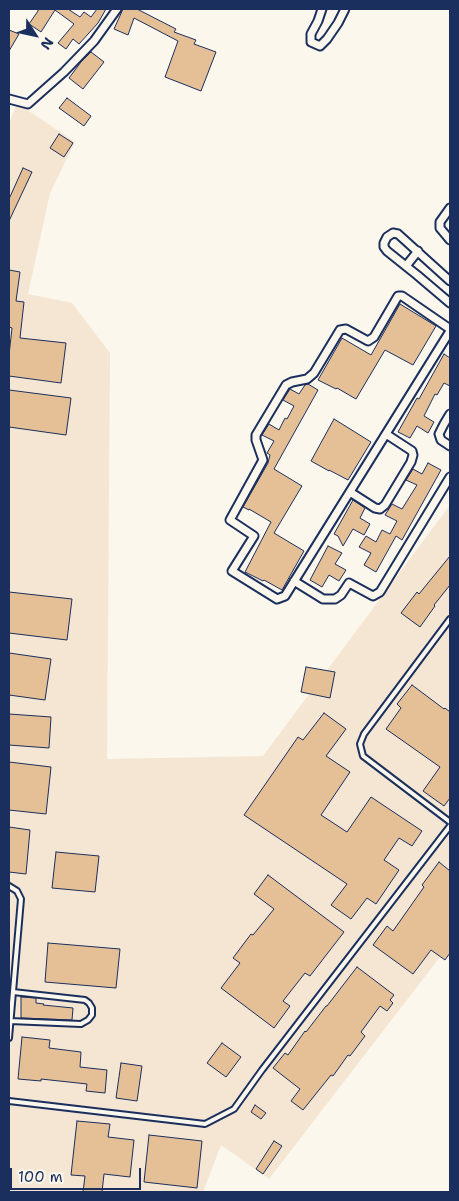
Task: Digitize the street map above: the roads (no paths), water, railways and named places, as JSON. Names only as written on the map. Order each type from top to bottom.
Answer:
[{"type":"street","points":[[9,99],[28,104],[64,72],[94,41],[117,9]]},
{"type":"street","points":[[322,9],[311,34],[311,42],[320,46],[338,23],[345,9]]},
{"type":"street","points":[[450,208],[440,222],[440,228],[450,240]]},
{"type":"street","points":[[450,281],[398,234],[393,233],[387,237],[384,248],[450,303]]},
{"type":"street","points":[[406,266],[418,251]]},
{"type":"street","points":[[398,296],[402,296],[450,330],[285,596],[277,599],[232,571],[254,536],[230,520],[263,460],[256,440],[256,434],[286,385],[307,379],[314,373],[340,330],[346,329],[368,341],[374,337],[398,296]]},
{"type":"street","points":[[450,414],[440,434],[442,440],[450,446]]},
{"type":"street","points":[[350,492],[375,508],[380,509],[385,505],[413,456],[412,451],[386,434]]},
{"type":"street","points":[[294,581],[323,599],[335,599],[341,595],[350,583],[373,596],[380,592],[450,477]]},
{"type":"lane","points":[[450,619],[364,734],[360,744],[363,756],[450,822]]},
{"type":"lane","points":[[9,1101],[205,1124],[234,1109],[450,826]]},
{"type":"lane","points":[[9,886],[17,891],[21,899],[9,1038]]},
{"type":"lane","points":[[10,1021],[81,1024],[92,1015],[92,1008],[85,1000],[13,992]]}]
